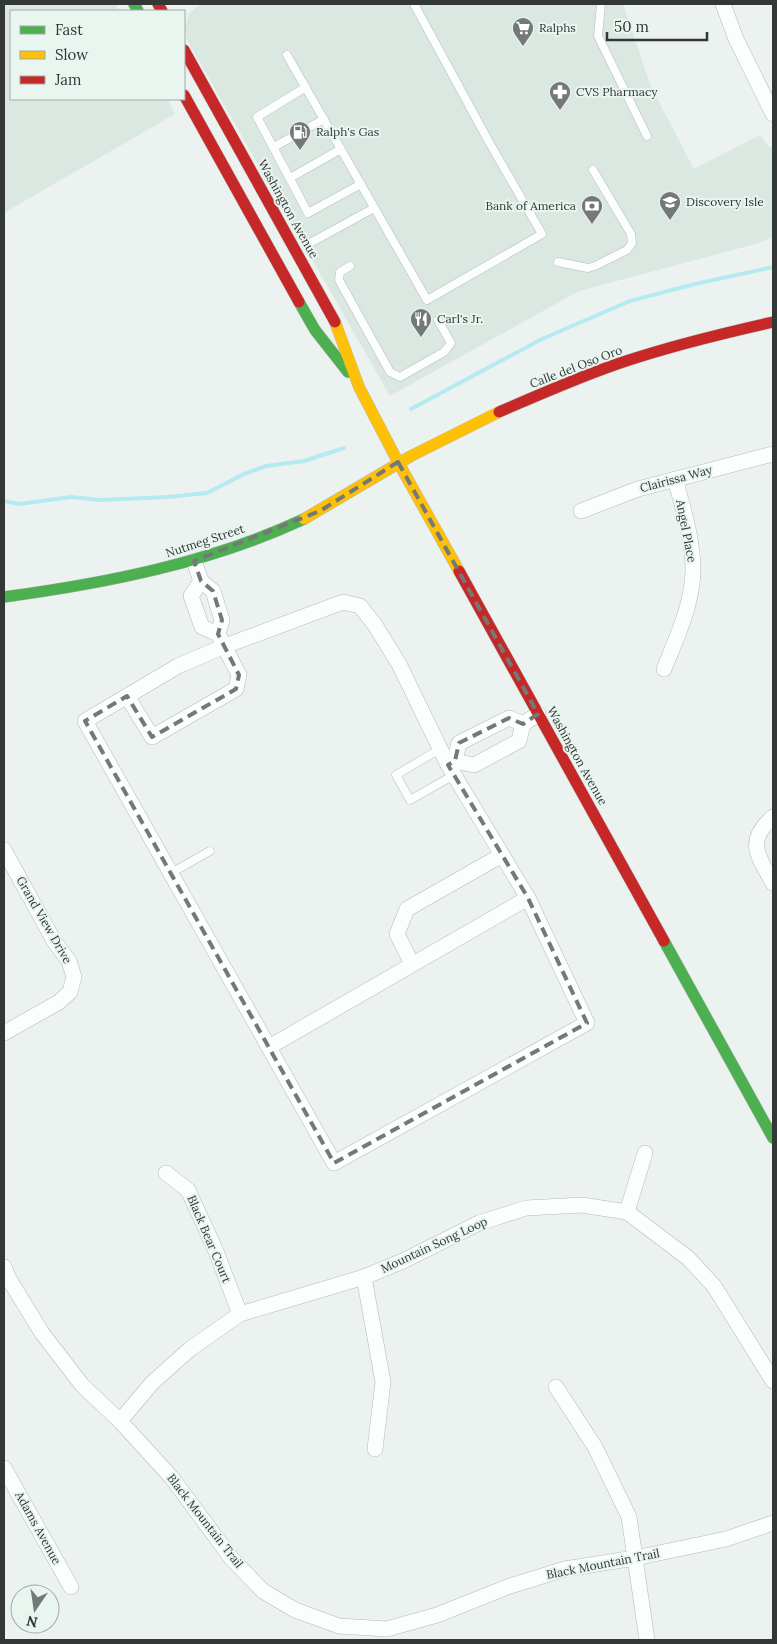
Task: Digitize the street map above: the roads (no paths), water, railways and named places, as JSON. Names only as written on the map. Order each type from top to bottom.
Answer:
[{"type":"main road","name":"Washington Avenue","points":[[185,52],[335,321],[359,387],[398,462],[773,1138]]},
{"type":"main road","points":[[185,92],[194,98],[223,145],[243,156]]},
{"type":"main road","name":"Washington Avenue","points":[[185,97],[315,330],[359,387]]},
{"type":"main road","points":[[231,178],[248,191],[272,233],[286,251],[296,251]]},
{"type":"main road","name":"Calle del Oso Oro","points":[[398,462],[533,398],[607,368],[668,348],[773,322]]},
{"type":"main road","name":"Nutmeg Street","points":[[4,597],[81,587],[165,569],[194,560],[269,534],[320,510],[398,462]]},
{"type":"street","points":[[723,4],[736,39],[773,114]]},
{"type":"street","name":"Clairissa Way","points":[[581,511],[638,489],[773,454]]},
{"type":"street","name":"Angel Place","points":[[664,669],[690,598],[693,567],[688,525],[675,479]]},
{"type":"street","points":[[127,696],[152,737],[236,689],[239,675],[222,640],[222,620],[218,606],[213,591],[200,582],[194,560]]},
{"type":"street","points":[[200,582],[191,596],[202,627],[222,640]]},
{"type":"street","points":[[343,602],[360,606],[375,625],[399,664],[440,749],[528,898],[587,1023],[334,1162],[85,721],[127,696],[222,640],[343,602]]},
{"type":"street","points":[[197,612],[218,606]]},
{"type":"street","points":[[452,767],[474,765],[519,741],[522,724],[538,714]]},
{"type":"street","points":[[452,767],[459,743],[508,718],[522,724]]},
{"type":"street","points":[[473,737],[485,759]]},
{"type":"street","points":[[773,817],[764,824],[755,842],[758,855],[773,883]]},
{"type":"street","name":"Grand View Drive","points":[[4,850],[54,941],[69,961],[74,977],[70,992],[59,1002],[4,1033]]},
{"type":"street","points":[[412,964],[397,934],[407,909],[502,855]]},
{"type":"street","points":[[269,1047],[528,898]]},
{"type":"street","points":[[627,1212],[645,1152]]},
{"type":"street","name":"Black Bear Court","points":[[166,1173],[188,1190],[215,1249],[240,1314]]},
{"type":"street","name":"Mountain Song Loop","points":[[120,1421],[152,1383],[190,1349],[240,1314],[364,1277],[403,1261],[479,1223],[526,1208],[582,1205],[627,1212],[688,1258],[714,1286],[773,1381]]},
{"type":"street","name":"Black Mountain Trail","points":[[4,1267],[9,1279],[42,1334],[82,1385],[120,1421],[172,1478],[232,1559],[263,1591],[338,1633],[387,1629],[437,1615],[510,1586],[565,1569],[635,1558],[726,1539],[773,1523]]},
{"type":"street","points":[[364,1277],[383,1382],[375,1449]]},
{"type":"street","points":[[556,1387],[595,1448],[628,1517],[647,1640]]},
{"type":"street","name":"Adams Avenue","points":[[4,1468],[72,1588]]},
{"type":"lane","points":[[287,54],[427,300],[542,234],[489,142],[414,4]]},
{"type":"lane","points":[[601,4],[598,36],[647,136]]},
{"type":"lane","points":[[306,87],[258,117],[308,213],[360,184]]},
{"type":"lane","points":[[274,148],[324,119]]},
{"type":"lane","points":[[290,178],[341,149]]},
{"type":"lane","points":[[558,262],[588,268],[628,250],[632,243],[631,234],[592,170]]},
{"type":"lane","points":[[312,242],[374,208]]},
{"type":"lane","points":[[350,266],[340,272],[339,280],[390,372],[400,377],[444,352],[451,343],[438,320]]},
{"type":"lane","points":[[440,749],[396,775],[410,800],[452,767]]},
{"type":"lane","points":[[171,873],[210,850]]},
{"type":"waterway","points":[[411,409],[542,339],[630,301],[695,284],[773,267]]},
{"type":"waterway","points":[[4,501],[19,504],[71,497],[101,500],[207,493],[244,474],[266,466],[304,461],[344,448]]},
{"type":"place","name":"Ralphs","points":[[523,47]]},
{"type":"place","name":"CVS Pharmacy","points":[[560,111]]},
{"type":"place","name":"Ralph's Gas","points":[[300,151]]},
{"type":"place","name":"Discovery Isle","points":[[670,221]]},
{"type":"place","name":"Bank of America","points":[[592,225]]},
{"type":"place","name":"Carl's Jr.","points":[[421,338]]}]
